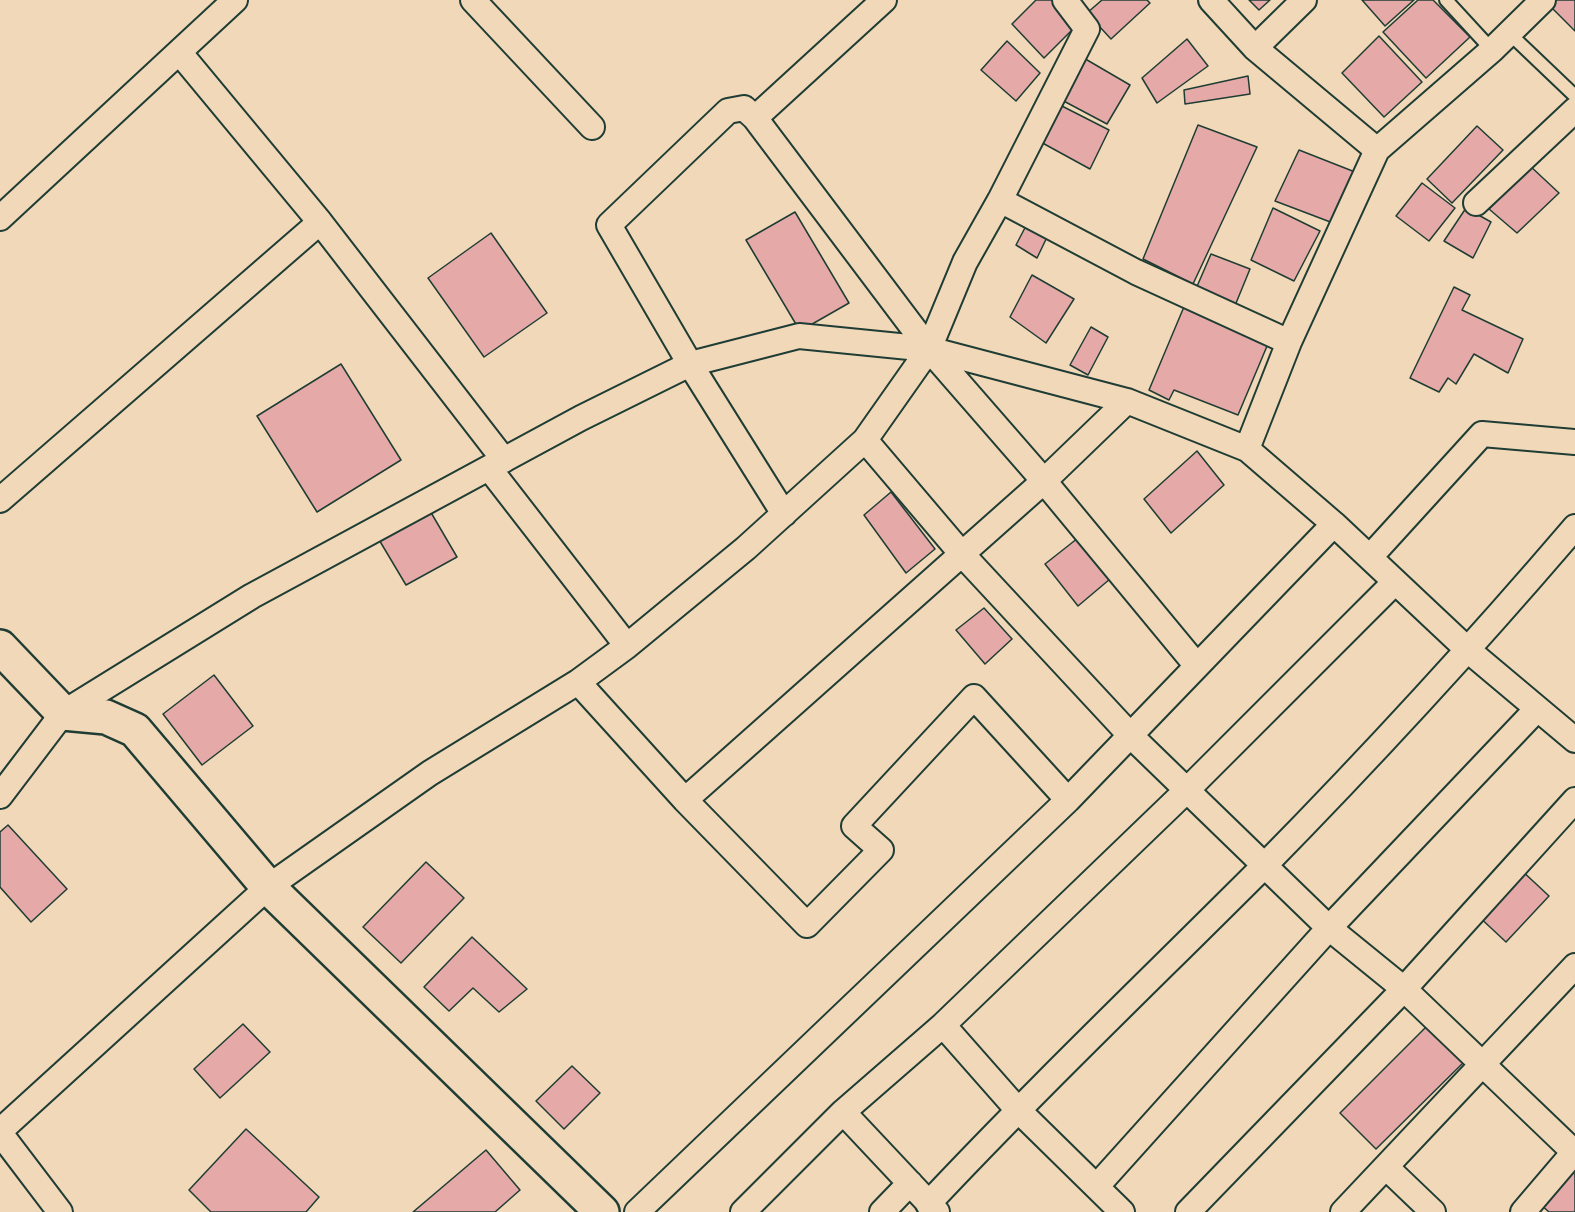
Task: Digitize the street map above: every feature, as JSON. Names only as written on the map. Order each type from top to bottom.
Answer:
[{"type":"main road","points":[[0,647],[63,713],[106,717],[135,730],[268,887],[602,1212]]},
{"type":"street","points":[[0,218],[235,0]]},
{"type":"street","points":[[473,0],[592,127]]},
{"type":"street","points":[[755,118],[884,0]]},
{"type":"street","points":[[60,1212],[0,1132],[268,887],[430,773],[578,682],[627,646],[784,514],[865,440],[929,349],[965,261],[1000,200],[1087,29],[1065,0]]},
{"type":"street","points":[[1211,0],[1256,48],[1377,150]]},
{"type":"street","points":[[1256,48],[1304,0]]},
{"type":"street","points":[[1247,449],[1289,342],[1377,150],[1501,42],[1543,0]]},
{"type":"street","points":[[179,52],[320,222],[627,646]]},
{"type":"street","points":[[784,514],[690,364],[609,225],[728,111],[744,108],[755,118],[929,349],[1044,481],[1197,666]]},
{"type":"street","points":[[1476,203],[1575,110]]},
{"type":"street","points":[[1000,200],[1136,272],[1289,342]]},
{"type":"street","points":[[0,500],[320,222]]},
{"type":"street","points":[[0,796],[63,713],[252,596],[496,464],[690,364],[799,336],[929,349],[1127,401],[1247,449],[1334,524],[1394,583],[1469,651],[1575,740]]},
{"type":"street","points":[[685,800],[1044,481],[1127,401]]},
{"type":"street","points":[[1370,557],[1482,434],[1575,442]]},
{"type":"street","points":[[865,440],[961,553],[1131,736],[1329,928],[1404,989],[1575,1152],[1523,1212]]},
{"type":"street","points":[[637,1212],[1068,800],[1334,524]]},
{"type":"street","points":[[843,1112],[932,1208],[1017,1109],[1264,866],[1469,651],[1575,527]]},
{"type":"street","points":[[743,1212],[843,1112],[943,1025],[1187,790],[1394,583]]},
{"type":"street","points":[[578,682],[685,800],[807,925],[881,850],[854,826],[974,697],[1068,800]]},
{"type":"street","points":[[1097,1186],[1329,928],[1537,709]]},
{"type":"street","points":[[1188,1212],[1404,989],[1575,800]]},
{"type":"street","points":[[1343,1212],[1574,971]]},
{"type":"street","points":[[943,1025],[1017,1109],[1122,1212]]},
{"type":"street","points":[[1386,1167],[1432,1212]]},
{"type":"street","points":[[882,1212],[910,1183]]},
{"type":"lane","points":[[1446,0],[1575,96]]},
{"type":"building","points":[[1036,0],[1054,0],[1076,26],[1044,58],[1012,24]]},
{"type":"building","points":[[1102,0],[1147,0],[1150,3],[1111,39],[1087,13]]},
{"type":"building","points":[[1249,0],[1270,0],[1259,10]]},
{"type":"building","points":[[1362,0],[1414,0],[1385,26]]},
{"type":"building","points":[[1418,0],[1433,0],[1470,37],[1426,78],[1383,32]]},
{"type":"building","points":[[1552,0],[1575,0],[1575,31],[1548,4]]},
{"type":"building","points":[[1379,36],[1422,82],[1384,117],[1342,73]]},
{"type":"building","points":[[1187,39],[1208,66],[1157,103],[1142,78]]},
{"type":"building","points":[[1007,41],[1040,73],[1016,101],[981,70]]},
{"type":"building","points":[[1082,57],[1130,85],[1107,124],[1058,98]]},
{"type":"building","points":[[1248,76],[1250,94],[1185,104],[1184,90]]},
{"type":"building","points":[[1056,103],[1109,130],[1090,169],[1037,140]]},
{"type":"building","points":[[1198,125],[1257,147],[1193,284],[1143,259]]},
{"type":"building","points":[[1477,126],[1503,150],[1452,203],[1427,179]]},
{"type":"building","points":[[1299,150],[1355,172],[1333,223],[1275,201]]},
{"type":"building","points":[[1529,165],[1559,193],[1517,233],[1489,209]]},
{"type":"building","points":[[1422,183],[1455,208],[1429,241],[1396,216]]},
{"type":"building","points":[[1273,208],[1320,231],[1294,281],[1251,260]]},
{"type":"building","points":[[1466,208],[1491,222],[1473,258],[1444,241]]},
{"type":"building","points":[[795,212],[849,303],[800,331],[746,240]]},
{"type":"building","points":[[1028,222],[1049,233],[1037,258],[1016,245]]},
{"type":"building","points":[[491,233],[547,313],[484,357],[428,278]]},
{"type":"building","points":[[1211,254],[1250,269],[1234,308],[1195,291]]},
{"type":"building","points":[[1032,275],[1074,299],[1046,343],[1010,317]]},
{"type":"building","points":[[1454,287],[1470,295],[1462,310],[1523,339],[1508,373],[1474,354],[1456,384],[1448,378],[1439,392],[1410,378]]},
{"type":"building","points":[[1186,302],[1270,339],[1238,415],[1174,390],[1169,400],[1149,390]]},
{"type":"building","points":[[1091,327],[1108,337],[1088,375],[1070,365]]},
{"type":"building","points":[[341,364],[401,460],[317,512],[257,416]]},
{"type":"building","points":[[1197,451],[1224,485],[1171,533],[1144,499]]},
{"type":"building","points":[[891,492],[935,549],[906,573],[864,515]]},
{"type":"building","points":[[426,504],[457,557],[406,585],[375,533]]},
{"type":"building","points":[[1078,538],[1110,579],[1078,606],[1045,564]]},
{"type":"building","points":[[984,608],[1012,639],[985,664],[956,630]]},
{"type":"building","points":[[214,675],[253,726],[202,765],[163,714]]},
{"type":"building","points":[[8,825],[67,889],[31,922],[0,887],[0,832]]},
{"type":"building","points":[[426,862],[464,898],[401,963],[363,927]]},
{"type":"building","points":[[1519,868],[1549,896],[1506,942],[1476,914]]},
{"type":"building","points":[[472,937],[527,989],[499,1012],[473,988],[449,1011],[424,987]]},
{"type":"building","points":[[243,1024],[270,1052],[220,1098],[194,1069]]},
{"type":"building","points":[[1429,1024],[1465,1061],[1376,1149],[1340,1113]]},
{"type":"building","points":[[572,1066],[600,1093],[564,1129],[536,1101]]},
{"type":"building","points":[[246,1129],[319,1197],[306,1212],[211,1212],[189,1190]]},
{"type":"building","points":[[486,1150],[520,1190],[495,1212],[413,1212]]},
{"type":"building","points":[[1572,1167],[1575,1170],[1575,1212],[1549,1212],[1539,1203]]}]
